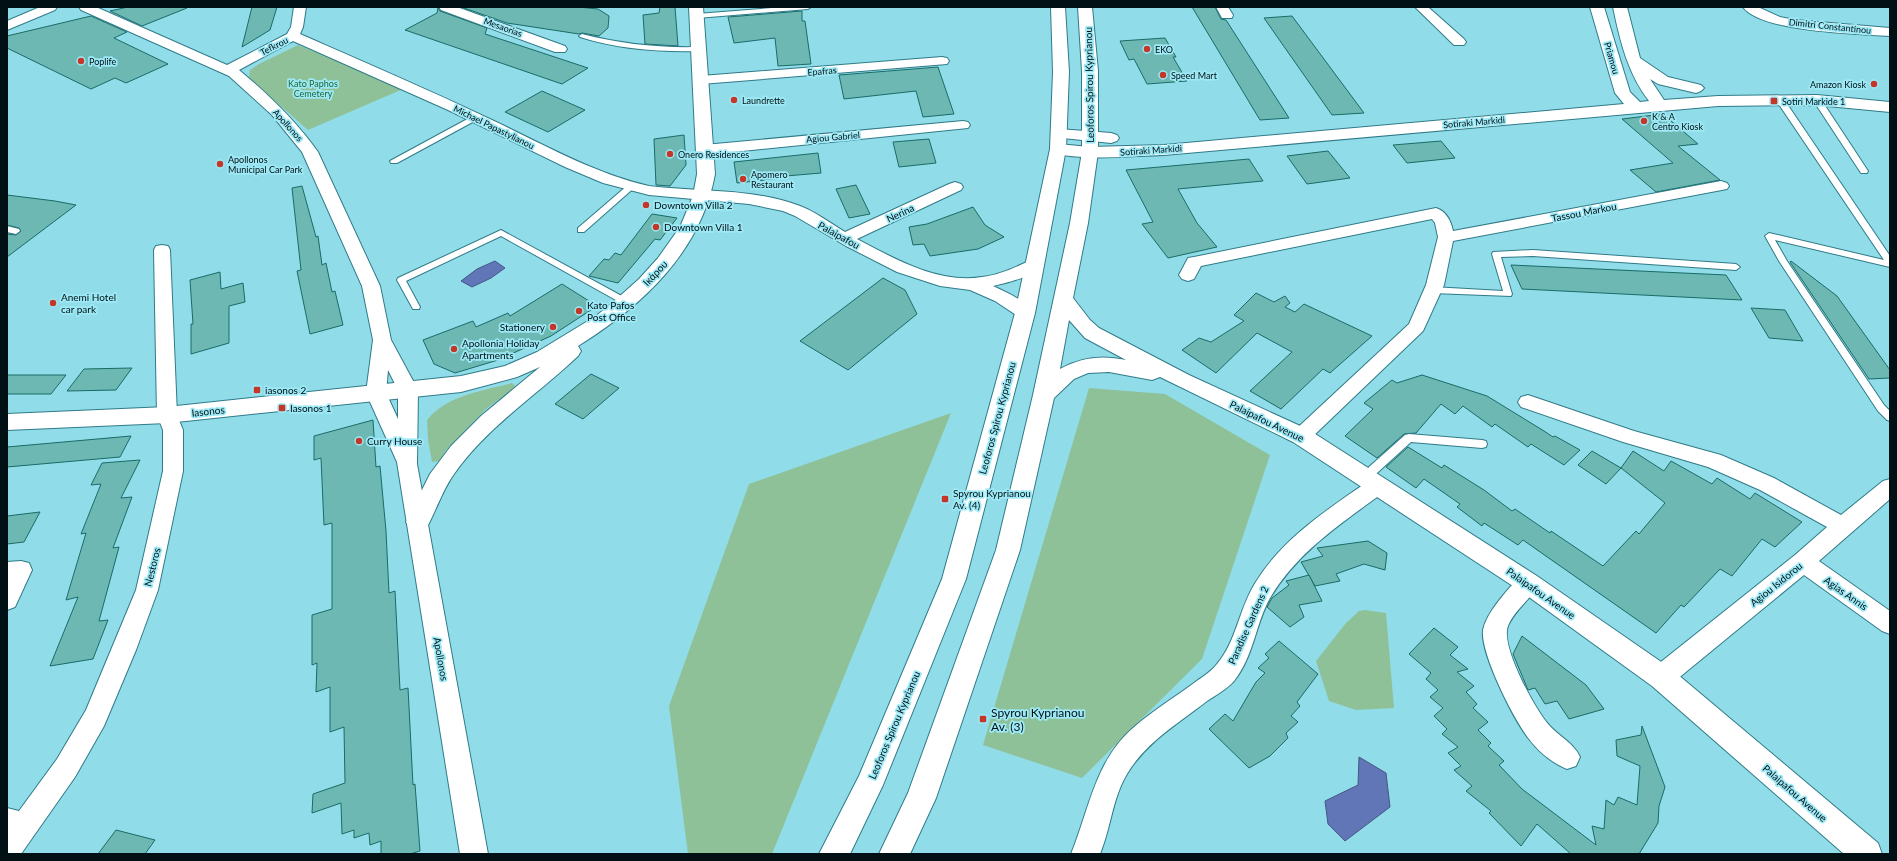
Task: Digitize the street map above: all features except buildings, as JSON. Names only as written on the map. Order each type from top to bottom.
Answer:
[{"type":"street","points":[[7,26],[51,7]]},
{"type":"street","name":"Apollonos","points":[[85,7],[228,70],[243,80],[277,112],[291,126],[308,149],[371,286],[382,340],[408,390],[407,464],[474,854]]},
{"type":"street","name":"Tefkrou","points":[[228,70],[292,36],[297,27],[300,7]]},
{"type":"street","name":"Mesaorias","points":[[445,7],[560,49]]},
{"type":"street","name":"Leoforos Spirou Kyprianou","points":[[834,854],[868,785],[954,579],[1025,313],[1058,141],[1061,72],[1058,7]]},
{"type":"street","name":"Leoforos Spirou Kyprianou","points":[[894,854],[921,798],[1008,550],[1044,395],[1079,223],[1090,144],[1090,71],[1085,7]]},
{"type":"street","points":[[1421,7],[1459,42]]},
{"type":"street","name":"Priamou","points":[[1597,7],[1610,94],[1634,106]]},
{"type":"street","name":"Priamou","points":[[1620,7],[1632,59],[1648,91],[1660,104]]},
{"type":"street","name":"Dimitri Constantinou","points":[[1749,7],[1764,16],[1794,23],[1890,32]]},
{"type":"street","name":"Ικάρου","points":[[408,390],[461,384],[510,372],[544,357],[602,321],[626,302],[665,262],[689,228],[702,196],[706,174],[697,12]]},
{"type":"street","name":"Michael Papastylianou","points":[[292,36],[476,118],[576,167],[631,186],[702,196]]},
{"type":"street","points":[[1632,59],[1663,81],[1696,88]]},
{"type":"street","name":"Epafras","points":[[701,80],[942,61]]},
{"type":"street","name":"Sotiraki Markidi","points":[[1090,144],[1648,91],[1696,88],[1818,87],[1890,94]]},
{"type":"street","name":"Sotiraki Markidi","points":[[1058,141],[1164,150],[1660,104],[1817,100],[1890,107]]},
{"type":"street","name":"Agiou Gabriel","points":[[704,150],[963,126]]},
{"type":"street","name":"Tassou Markou","points":[[1446,237],[1721,186]]},
{"type":"street","name":"Nerina","points":[[845,238],[954,187]]},
{"type":"street","name":"Palaipafou","points":[[702,196],[789,207],[801,212],[845,238],[910,271],[948,282],[974,284]]},
{"type":"street","points":[[1188,275],[1194,262],[1436,213],[1443,222],[1446,237],[1432,290],[1417,327],[1301,436]]},
{"type":"street","name":"Nestoros","points":[[7,851],[16,824],[66,768],[95,718],[124,650],[146,590],[173,471],[173,430],[167,415],[162,250]]},
{"type":"street","points":[[974,284],[1002,279],[1035,265]]},
{"type":"street","points":[[974,284],[1000,297],[1025,313]]},
{"type":"street","name":"Palaipafou Avenue","points":[[1063,298],[1083,325],[1092,333],[1182,380],[1301,436],[1528,582],[1661,677],[1867,854]]},
{"type":"street","points":[[418,522],[446,468],[464,446],[490,421],[547,374],[602,321]]},
{"type":"street","name":"Apollonos","points":[[382,340],[376,393],[407,464]]},
{"type":"street","name":"Palaipafou Avenue","points":[[1044,395],[1068,373],[1083,367],[1104,364],[1182,380]]},
{"type":"street","name":"Iasonos","points":[[7,422],[167,415],[408,390]]},
{"type":"street","points":[[1528,402],[1630,437],[1714,461],[1767,484],[1843,526]]},
{"type":"street","name":"Paradise Gardens 2","points":[[1088,853],[1102,798],[1113,771],[1132,747],[1155,725],[1225,673],[1234,660],[1261,591],[1283,561],[1305,538],[1372,483]]},
{"type":"street","name":"Agiou Isidorou","points":[[1661,677],[1803,562],[1890,487]]},
{"type":"street","name":"Agias Annis","points":[[1803,562],[1890,624]]},
{"type":"street","points":[[7,571],[21,570],[7,600]]},
{"type":"street","points":[[1528,582],[1502,615],[1495,630],[1496,649],[1528,718],[1549,743],[1567,757]]},
{"type":"lane","points":[[697,12],[808,7]]},
{"type":"lane","points":[[582,36],[596,41],[665,50],[698,49]]},
{"type":"lane","points":[[1780,100],[1890,263]]},
{"type":"lane","points":[[1817,100],[1864,171]]},
{"type":"lane","points":[[394,161],[476,118]]},
{"type":"lane","points":[[581,230],[631,186]]},
{"type":"lane","points":[[7,229],[16,231]]},
{"type":"lane","points":[[416,307],[401,280],[501,233],[626,302]]},
{"type":"lane","points":[[1890,263],[1769,236],[1783,261],[1881,408],[1890,417]]},
{"type":"lane","points":[[1432,290],[1508,294],[1496,254],[1533,253],[1736,267]]},
{"type":"lane","points":[[1881,408],[1890,414]]},
{"type":"lane","points":[[1372,483],[1373,470],[1409,438],[1482,444]]},
{"type":"green space","name":"Kato Paphos Cemetery","points":[[298,45],[403,89],[308,130],[249,78],[250,70]]},
{"type":"green space","points":[[512,383],[516,387],[486,409],[446,450],[439,461],[432,462],[428,439],[427,420],[435,412],[455,399]]},
{"type":"green space","points":[[1089,388],[1165,394],[1270,455],[1202,659],[1082,778],[983,745]]},
{"type":"green space","points":[[951,413],[772,854],[688,854],[669,706],[749,484]]},
{"type":"green space","points":[[1365,610],[1386,613],[1394,708],[1356,710],[1329,701],[1316,661],[1346,623],[1359,611]]},
{"type":"water","points":[[495,261],[505,268],[491,278],[472,287],[461,281],[477,269]]},
{"type":"water","points":[[1359,757],[1386,773],[1390,807],[1345,841],[1328,824],[1325,801],[1358,785]]},
{"type":"place","name":"EKO","points":[[1147,49]]},
{"type":"place","name":"Poplife","points":[[81,61]]},
{"type":"place","name":"Speed Mart","points":[[1163,75]]},
{"type":"place","name":"Amazon Kiosk","points":[[1874,84]]},
{"type":"place","name":"Laundrette","points":[[734,100]]},
{"type":"place","name":"Sotiri Markide 1","points":[[1774,101]]},
{"type":"place","name":"K & A Centro Kiosk","points":[[1644,121]]},
{"type":"place","name":"Onero Residences","points":[[670,154]]},
{"type":"place","name":"Apollonos Municipal Car Park","points":[[220,164]]},
{"type":"place","name":"Apomero Restaurant","points":[[743,179]]},
{"type":"place","name":"Downtown Villa 2","points":[[646,205]]},
{"type":"place","name":"Downtown Villa 1","points":[[656,227]]},
{"type":"place","name":"Anemi Hotel car park","points":[[53,303]]},
{"type":"place","name":"Kato Pafos Post Office","points":[[579,311]]},
{"type":"place","name":"Stationery","points":[[553,327]]},
{"type":"place","name":"Apollonia Holiday Apartments","points":[[454,349]]},
{"type":"place","name":"iasonos 2","points":[[257,390]]},
{"type":"place","name":"Iasonos 1","points":[[282,408]]},
{"type":"place","name":"Curry House","points":[[359,441]]},
{"type":"place","name":"Spyrou Kyprianou Av. (4)","points":[[945,499]]},
{"type":"place","name":"Spyrou Kyprianou Av. (3)","points":[[983,719]]}]
